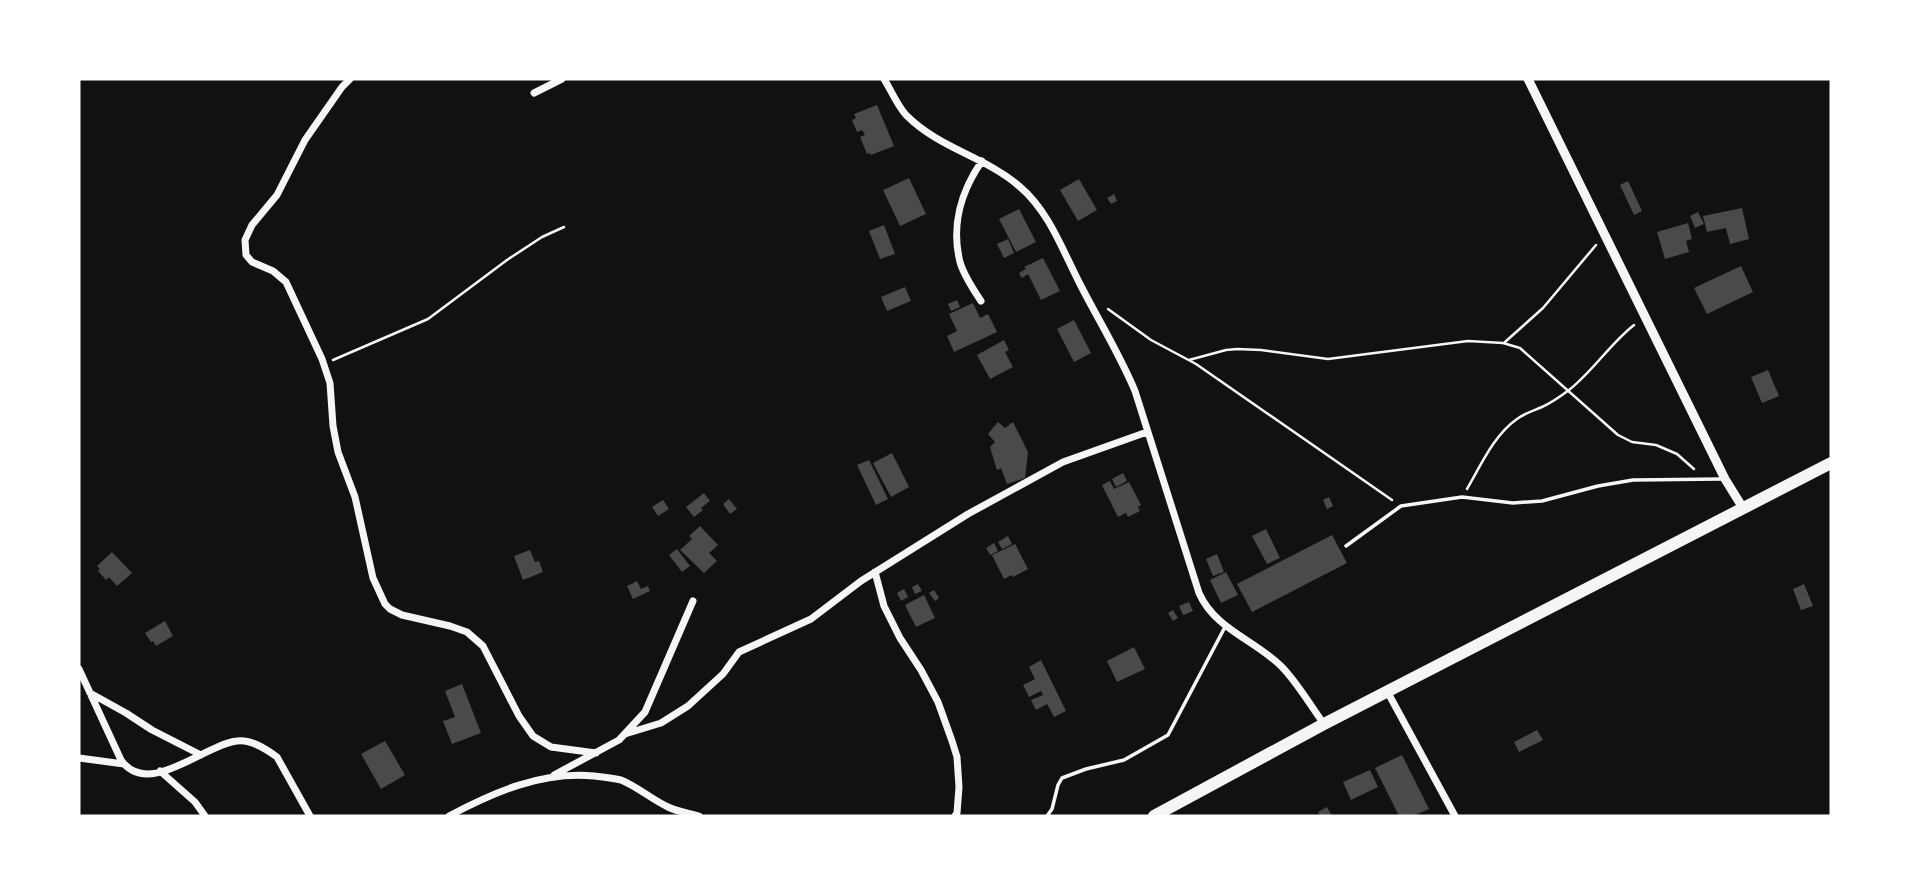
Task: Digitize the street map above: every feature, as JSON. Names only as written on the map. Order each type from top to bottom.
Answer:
[{"type":"highway","points":[[1154,816],[1387,691],[1831,463]]},
{"type":"street","points":[[350,79],[305,141],[277,195],[252,225],[245,240],[246,255],[252,262],[273,271],[286,282],[323,363],[330,383],[338,452],[355,497],[373,578],[385,604],[402,615],[467,632],[483,646],[519,716],[533,736],[551,747],[596,753]]},
{"type":"street","points":[[534,93],[562,79]]},
{"type":"street","points":[[884,79],[904,113],[924,131],[947,146],[982,161],[1020,186],[1048,220],[1127,371],[1199,593],[1211,614],[1283,667],[1324,724]]},
{"type":"street","points":[[1528,79],[1725,479],[1742,508]]},
{"type":"street","points":[[981,301],[961,263],[957,223],[963,197],[982,161]]},
{"type":"street","points":[[625,734],[661,723],[688,706],[723,674],[739,652],[811,619],[875,572],[968,514],[1063,461],[1147,432]]},
{"type":"street","points":[[875,572],[884,606],[938,702],[952,741],[957,757],[959,787],[955,816]]},
{"type":"street","points":[[550,777],[619,740],[645,712],[692,601]]},
{"type":"street","points":[[79,669],[124,764],[129,768],[143,773],[160,771],[238,740],[246,741],[277,757],[310,816]]},
{"type":"street","points":[[1387,691],[1455,816]]},
{"type":"street","points":[[89,693],[201,755]]},
{"type":"street","points":[[79,758],[124,764]]},
{"type":"street","points":[[160,771],[194,802],[205,816]]},
{"type":"street","points":[[449,816],[530,781],[583,775],[617,779],[633,785],[666,807],[699,816]]},
{"type":"lane","points":[[1346,546],[1401,506],[1462,498],[1513,503],[1542,501],[1633,480],[1725,479]]},
{"type":"lane","points":[[1047,816],[1062,778],[1124,760],[1168,734],[1225,626]]},
{"type":"path","points":[[323,363],[428,319],[507,260],[542,237],[564,228]]},
{"type":"path","points":[[1503,343],[1543,308],[1605,235]]},
{"type":"path","points":[[1101,303],[1121,320],[1189,360],[1401,506]]},
{"type":"path","points":[[1462,498],[1496,440],[1516,419],[1541,408],[1568,390],[1622,335],[1645,317]]},
{"type":"path","points":[[1189,360],[1237,349],[1328,359],[1468,341],[1503,343],[1520,348],[1618,435],[1632,442],[1656,445],[1677,454],[1708,480]]},
{"type":"building","points":[[877,105],[894,146],[871,155],[867,154],[860,137],[865,135],[862,130],[857,132],[852,120],[856,118],[854,114]]},
{"type":"building","points":[[909,178],[926,214],[900,226],[883,190]]},
{"type":"building","points":[[1079,179],[1097,210],[1078,221],[1060,190]]},
{"type":"building","points":[[1628,181],[1642,211],[1634,215],[1620,185]]},
{"type":"building","points":[[1114,194],[1117,201],[1111,204],[1107,198]]},
{"type":"building","points":[[1742,208],[1749,239],[1730,244],[1726,228],[1707,232],[1703,216]]},
{"type":"building","points":[[1019,209],[1036,242],[1016,252],[999,219]]},
{"type":"building","points":[[1698,212],[1704,224],[1695,228],[1690,216]]},
{"type":"building","points":[[1688,223],[1692,239],[1686,241],[1689,252],[1665,259],[1657,232]]},
{"type":"building","points":[[884,225],[895,254],[880,259],[869,231]]},
{"type":"building","points":[[1008,239],[1014,253],[1004,258],[997,244]]},
{"type":"building","points":[[1043,258],[1060,291],[1041,300],[1028,274],[1022,278],[1019,273],[1026,269],[1024,267]]},
{"type":"building","points":[[1741,266],[1753,292],[1707,314],[1694,288]]},
{"type":"building","points":[[905,287],[911,301],[887,311],[881,297]]},
{"type":"building","points":[[957,300],[960,307],[951,311],[948,304]]},
{"type":"building","points":[[973,303],[980,318],[988,314],[997,332],[954,352],[947,336],[957,331],[949,314]]},
{"type":"building","points":[[1074,320],[1091,353],[1074,362],[1057,329]]},
{"type":"building","points":[[1004,340],[1009,350],[1005,352],[1013,367],[990,379],[977,355]]},
{"type":"building","points":[[1768,370],[1779,396],[1762,403],[1751,377]]},
{"type":"building","points":[[998,422],[1005,428],[1013,422],[1028,452],[1025,478],[1007,484],[1001,468],[997,470],[990,447],[995,442],[988,434]]},
{"type":"building","points":[[892,453],[909,487],[891,497],[873,463]]},
{"type":"building","points":[[869,460],[888,499],[876,505],[857,465]]},
{"type":"building","points":[[1123,473],[1127,481],[1116,487],[1112,479]]},
{"type":"building","points":[[1110,481],[1114,489],[1129,482],[1141,505],[1138,507],[1140,511],[1128,517],[1126,513],[1118,517],[1102,485]]},
{"type":"building","points":[[704,493],[710,501],[694,517],[686,507]]},
{"type":"building","points":[[1329,497],[1333,506],[1327,509],[1323,500]]},
{"type":"building","points":[[729,499],[737,509],[730,514],[723,504]]},
{"type":"building","points":[[663,500],[669,509],[658,516],[652,507]]},
{"type":"building","points":[[700,526],[718,545],[709,553],[717,561],[704,573],[680,550],[692,539],[689,536]]},
{"type":"building","points":[[1266,529],[1280,558],[1267,564],[1252,536]]},
{"type":"building","points":[[1332,535],[1347,563],[1252,612],[1237,584]]},
{"type":"building","points":[[1008,536],[1012,544],[1002,549],[998,542]]},
{"type":"building","points":[[994,543],[998,551],[990,555],[986,548]]},
{"type":"building","points":[[1015,544],[1028,569],[1004,579],[992,555]]},
{"type":"building","points":[[677,549],[690,566],[682,572],[669,555]]},
{"type":"building","points":[[530,550],[535,562],[539,561],[543,572],[523,580],[514,556]]},
{"type":"building","points":[[112,552],[132,573],[117,586],[109,577],[106,580],[97,566]]},
{"type":"building","points":[[1217,554],[1224,572],[1213,576],[1206,559]]},
{"type":"building","points":[[1226,572],[1238,595],[1221,603],[1210,580]]},
{"type":"building","points":[[637,581],[641,589],[648,586],[650,591],[633,599],[627,586]]},
{"type":"building","points":[[918,584],[922,591],[915,594],[912,587]]},
{"type":"building","points":[[1804,584],[1813,606],[1801,610],[1793,589]]},
{"type":"building","points":[[904,589],[908,597],[901,601],[897,593]]},
{"type":"building","points":[[934,590],[939,598],[935,601],[929,593]]},
{"type":"building","points":[[924,595],[935,618],[916,627],[905,605]]},
{"type":"building","points":[[1189,602],[1193,611],[1183,615],[1179,606]]},
{"type":"building","points":[[1173,610],[1178,618],[1173,621],[1168,613]]},
{"type":"building","points":[[165,621],[173,636],[156,646],[145,633]]},
{"type":"building","points":[[1134,647],[1145,669],[1117,682],[1107,661]]},
{"type":"building","points":[[1041,660],[1066,711],[1054,717],[1047,704],[1036,710],[1031,700],[1043,695],[1041,691],[1029,697],[1023,685],[1035,679],[1029,667]]},
{"type":"building","points":[[462,684],[481,733],[452,744],[443,721],[455,717],[445,691]]},
{"type":"building","points":[[1537,730],[1543,740],[1519,752],[1514,742]]},
{"type":"building","points":[[385,741],[405,775],[381,789],[361,754]]},
{"type":"building","points":[[1402,755],[1429,809],[1413,816],[1399,816],[1375,768]]},
{"type":"building","points":[[1370,770],[1378,787],[1351,800],[1343,782]]},
{"type":"building","points":[[1327,807],[1332,816],[1320,816],[1318,812]]}]
